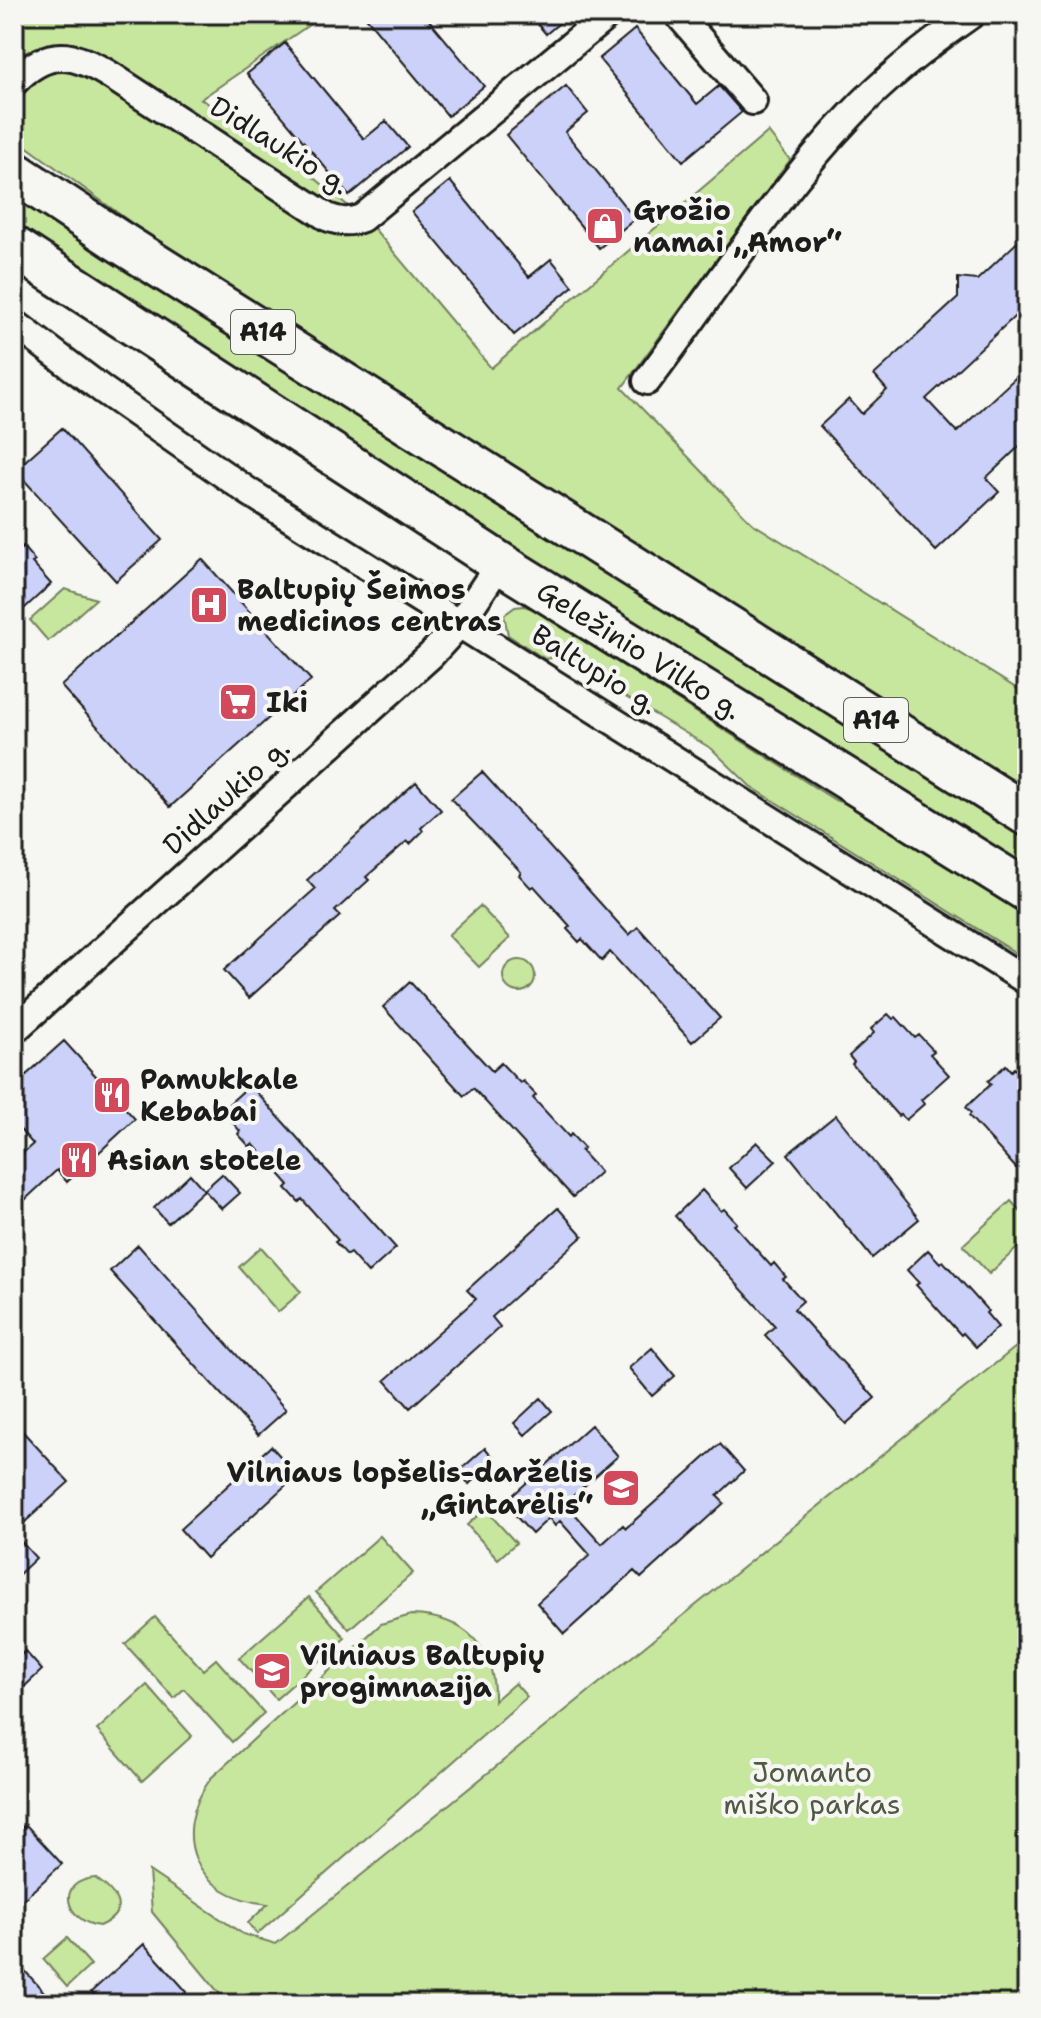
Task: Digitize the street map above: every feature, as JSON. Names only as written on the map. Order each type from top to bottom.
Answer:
[{"type":"highway","name":"A14","points":[[15,171],[236,315],[1027,815]]},
{"type":"highway","name":"Geležinio Vilko g.","points":[[14,247],[500,563],[1027,891]]},
{"type":"street","name":"Didlaukio g.","points":[[14,82],[27,69],[45,59],[62,56],[76,58],[103,71],[327,217],[351,222],[362,218],[609,14]]},
{"type":"street","points":[[678,14],[753,101]]},
{"type":"street","points":[[647,381],[800,174],[851,115],[886,80],[972,14]]},
{"type":"street","name":"Baltupio g.","points":[[14,323],[103,390],[249,492],[1027,981]]},
{"type":"street","name":"Didlaukio g.","points":[[14,1030],[431,655],[460,623],[500,563]]},
{"type":"green space","points":[[14,14],[325,14],[201,99],[279,148],[372,226],[491,368],[768,132],[790,160],[622,388],[752,523],[1027,695],[1027,799],[181,259],[22,143],[14,129]]},
{"type":"green space","points":[[14,187],[1027,830],[1027,874],[282,404],[14,230]]},
{"type":"green space","points":[[65,589],[96,599],[48,641],[30,620]]},
{"type":"green space","points":[[524,606],[835,800],[878,814],[1027,908],[1027,960],[750,786],[712,749],[559,657],[545,659],[508,635],[504,615],[515,607]]},
{"type":"green space","points":[[480,906],[510,938],[479,967],[448,935]]},
{"type":"green space","points":[[519,960],[530,965],[535,976],[530,987],[519,992],[508,987],[503,976],[508,965]]},
{"type":"green space","points":[[1011,1201],[1027,1219],[1027,1239],[989,1274],[963,1245]]},
{"type":"green space","points":[[261,1247],[301,1292],[278,1312],[239,1267]]},
{"type":"green space","name":"Jomanto miško parkas","points":[[1027,1338],[1027,2004],[228,2004],[152,1912],[149,1871],[243,1934],[276,1944]]},
{"type":"green space","points":[[485,1509],[516,1543],[498,1559],[467,1525]]},
{"type":"green space","points":[[380,1536],[413,1573],[349,1629],[316,1592]]},
{"type":"green space","points":[[309,1597],[345,1638],[276,1699],[239,1658]]},
{"type":"green space","points":[[411,1615],[447,1621],[474,1638],[489,1665],[494,1701],[515,1683],[527,1697],[257,1934],[248,1923],[268,1904],[243,1899],[222,1890],[196,1860],[191,1842],[192,1821],[198,1800],[211,1778],[381,1624]]},
{"type":"green space","points":[[155,1617],[203,1670],[216,1659],[264,1713],[232,1742],[184,1689],[174,1698],[125,1644]]},
{"type":"green space","points":[[147,1685],[192,1736],[142,1781],[97,1730]]},
{"type":"green space","points":[[95,1878],[114,1896],[118,1909],[109,1921],[99,1926],[78,1917],[69,1901],[74,1886]]},
{"type":"green space","points":[[67,1938],[91,1965],[67,1987],[43,1959]]},
{"type":"building","points":[[363,14],[424,14],[484,86],[448,116]]},
{"type":"building","points":[[529,14],[570,14],[546,34]]},
{"type":"building","points":[[635,29],[697,104],[719,86],[742,112],[683,161],[599,59]]},
{"type":"building","points":[[285,43],[364,139],[386,121],[408,147],[349,196],[247,74]]},
{"type":"building","points":[[566,86],[588,113],[565,132],[635,219],[599,248],[506,135]]},
{"type":"building","points":[[450,181],[529,277],[551,259],[573,286],[514,335],[412,212]]},
{"type":"building","points":[[1027,233],[1027,305],[926,399],[957,432],[1027,367],[1027,439],[986,478],[999,492],[936,551],[820,426],[849,399],[862,414],[887,390],[874,375],[958,298],[958,278],[977,280]]},
{"type":"building","points":[[62,428],[162,540],[116,581],[15,470]]},
{"type":"building","points":[[14,544],[20,550],[23,547],[35,561],[32,563],[51,584],[14,618]]},
{"type":"building","points":[[202,559],[311,680],[170,807],[61,686]]},
{"type":"building","points":[[482,772],[629,935],[638,927],[720,1018],[692,1042],[610,952],[602,961],[582,939],[579,942],[567,929],[570,926],[534,886],[531,888],[519,875],[521,872],[451,799]]},
{"type":"building","points":[[416,782],[441,810],[421,828],[423,831],[410,844],[407,841],[366,877],[369,880],[335,911],[340,916],[249,998],[224,970],[315,889],[307,880]]},
{"type":"building","points":[[410,982],[492,1071],[501,1063],[520,1083],[523,1081],[536,1095],[533,1098],[569,1137],[571,1134],[584,1148],[581,1151],[600,1172],[573,1197],[473,1088],[464,1096],[383,1007]]},
{"type":"building","points":[[888,1014],[893,1019],[896,1017],[915,1038],[919,1035],[934,1051],[930,1054],[949,1075],[921,1100],[924,1104],[906,1120],[900,1114],[898,1116],[852,1064],[854,1062],[849,1056],[874,1033],[871,1029]]},
{"type":"building","points":[[64,1041],[135,1119],[67,1182],[57,1170],[14,1210],[14,1161],[33,1144],[14,1123],[14,1086]]},
{"type":"building","points":[[1006,1065],[1011,1071],[1014,1068],[1027,1082],[1027,1159],[1016,1168],[969,1116],[971,1113],[966,1107]]},
{"type":"building","points":[[250,1085],[396,1248],[368,1273],[335,1242],[338,1240],[302,1199],[299,1202],[286,1188],[289,1185],[253,1144],[250,1147],[238,1134],[240,1131],[222,1110]]},
{"type":"building","points":[[836,1115],[919,1219],[872,1258],[788,1154]]},
{"type":"building","points":[[757,1142],[776,1161],[747,1188],[729,1168]]},
{"type":"building","points":[[190,1174],[204,1190],[168,1223],[154,1208]]},
{"type":"building","points":[[222,1174],[240,1193],[222,1209],[204,1190]]},
{"type":"building","points":[[702,1190],[737,1223],[734,1225],[771,1266],[774,1263],[786,1277],[783,1279],[803,1301],[794,1309],[875,1398],[846,1424],[765,1335],[775,1326],[675,1216]]},
{"type":"building","points":[[558,1208],[583,1236],[492,1317],[500,1327],[410,1408],[385,1380],[476,1299],[467,1290]]},
{"type":"building","points":[[138,1245],[286,1410],[258,1435],[110,1271]]},
{"type":"building","points":[[928,1250],[940,1263],[943,1261],[988,1311],[986,1313],[998,1327],[976,1347],[963,1333],[961,1335],[916,1285],[919,1283],[907,1270]]},
{"type":"building","points":[[652,1348],[675,1376],[652,1396],[629,1368]]},
{"type":"building","points":[[541,1398],[552,1411],[525,1435],[514,1423]]},
{"type":"building","points":[[14,1422],[69,1482],[14,1532]]},
{"type":"building","points":[[591,1425],[618,1456],[565,1503],[602,1544],[623,1525],[626,1528],[720,1444],[744,1471],[717,1496],[724,1503],[641,1578],[634,1571],[564,1634],[537,1603],[590,1555],[560,1521],[555,1526],[549,1518],[532,1534],[504,1503]]},
{"type":"building","points":[[271,1446],[297,1475],[206,1558],[180,1529]]},
{"type":"building","points":[[485,1448],[496,1460],[469,1484],[458,1472]]},
{"type":"building","points":[[14,1534],[36,1558],[14,1579]]},
{"type":"building","points":[[25,1651],[42,1670],[24,1687],[14,1677],[14,1662]]},
{"type":"building","points":[[14,1818],[23,1828],[26,1825],[62,1864],[14,1908]]},
{"type":"building","points":[[144,1944],[187,1992],[174,2004],[102,2004],[91,1992]]},
{"type":"building","points":[[14,1959],[55,2004],[14,2004]]},
{"type":"place","name":"Grožio namai „Amor“","points":[[605,226]]},
{"type":"place","name":"Baltupių Šeimos medicinos centras","points":[[209,605]]},
{"type":"place","name":"Iki","points":[[238,702]]},
{"type":"place","name":"Pamukkale Kebabai","points":[[112,1095]]},
{"type":"place","name":"Asian stotele","points":[[79,1160]]},
{"type":"place","name":"Vilniaus lopšelis-darželis „Gintarėlis“","points":[[621,1488]]},
{"type":"place","name":"Vilniaus Baltupių progimnazija","points":[[272,1671]]}]
